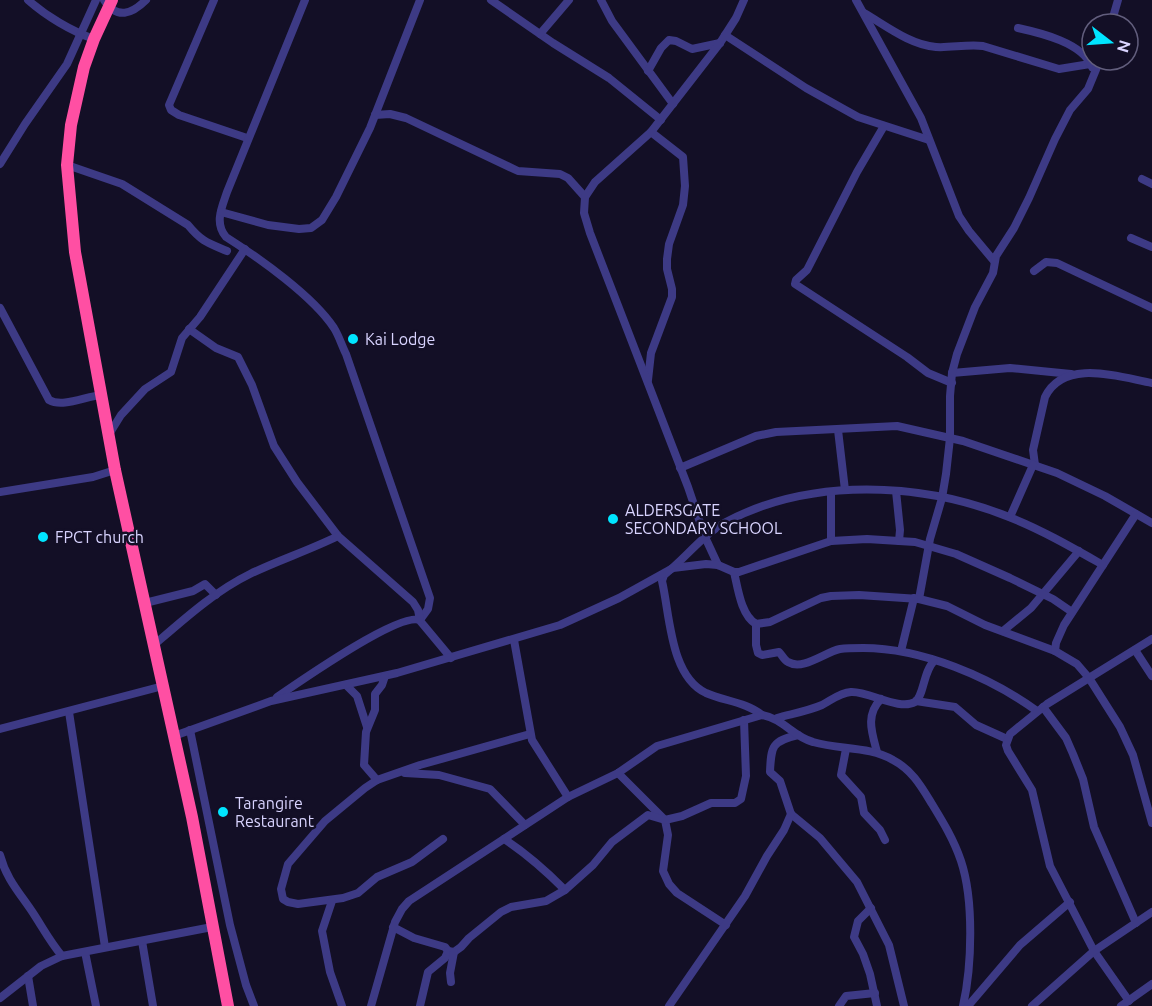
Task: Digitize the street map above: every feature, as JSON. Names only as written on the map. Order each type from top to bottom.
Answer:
[{"type":"highway","points":[[108,2],[94,39],[76,100],[67,165],[75,252],[108,436],[164,686],[228,1006]]},
{"type":"street","points":[[28,0],[36,8],[79,34],[94,39]]},
{"type":"street","points":[[0,164],[67,64],[96,0]]},
{"type":"street","points":[[108,2],[120,12],[129,13],[134,12],[146,0]]},
{"type":"street","points":[[214,0],[169,105],[171,110],[179,115],[247,138]]},
{"type":"street","points":[[305,0],[247,138],[220,212],[221,230],[226,237],[245,249],[320,311],[335,329],[346,354],[430,598],[428,609],[420,620]]},
{"type":"street","points":[[220,212],[277,227],[299,229],[314,226],[326,215],[375,115],[420,0]]},
{"type":"street","points":[[491,0],[609,78],[661,120]]},
{"type":"street","points":[[540,34],[569,0]]},
{"type":"street","points":[[601,0],[612,21],[673,104]]},
{"type":"street","points":[[856,0],[921,117],[959,216],[994,261]]},
{"type":"street","points":[[718,565],[705,537],[584,213],[585,197],[595,182],[651,132],[661,120],[726,35],[740,2]]},
{"type":"street","points":[[862,12],[901,35],[926,45],[937,47],[972,44],[1059,69],[1080,66]]},
{"type":"street","points":[[1018,28],[1041,33],[1080,51]]},
{"type":"street","points":[[726,35],[827,100],[858,117],[929,140]]},
{"type":"street","points":[[648,71],[661,48],[669,40],[692,49],[720,43]]},
{"type":"street","points":[[1093,72],[1094,76]]},
{"type":"street","points":[[901,651],[942,498],[950,438],[952,378],[975,307],[993,273],[994,261],[1039,179],[1055,139],[1070,110],[1088,89],[1096,72]]},
{"type":"street","points":[[375,115],[390,114],[406,118],[518,171],[560,174],[568,178],[585,197]]},
{"type":"street","points":[[884,126],[857,172],[807,270],[796,280],[795,284],[908,357],[928,373],[952,378],[1010,368],[1033,369],[1072,374],[1096,373],[1152,384]]},
{"type":"street","points":[[648,384],[651,353],[672,297],[667,269],[668,250],[683,205],[685,186],[683,157],[651,132]]},
{"type":"street","points":[[67,165],[122,184],[188,225],[201,240],[227,251]]},
{"type":"street","points":[[1142,179],[1152,184]]},
{"type":"street","points":[[226,237],[227,251],[233,266]]},
{"type":"street","points":[[1131,238],[1152,247]]},
{"type":"street","points":[[108,436],[121,415],[145,389],[171,372],[181,340],[245,249]]},
{"type":"street","points":[[1034,271],[1046,262],[1057,263],[1152,308]]},
{"type":"street","points":[[0,308],[49,400],[62,404],[102,395]]},
{"type":"street","points":[[189,329],[216,348],[238,357],[252,385],[274,446],[309,499],[338,536],[413,602],[423,626],[451,658]]},
{"type":"street","points":[[1010,517],[1034,465],[1033,450],[1045,397],[1062,379],[1072,374]]},
{"type":"street","points":[[681,468],[756,436],[776,432],[897,426],[950,438],[1057,473],[1152,523]]},
{"type":"street","points":[[838,430],[845,490]]},
{"type":"street","points":[[0,492],[93,477],[115,470]]},
{"type":"street","points":[[963,1006],[970,932],[969,903],[962,862],[956,846],[920,783],[902,765],[877,752],[846,749],[814,742],[798,735],[777,718],[762,715],[752,709],[705,693],[692,684],[683,670],[673,643],[662,581],[664,575],[705,537],[724,523],[760,506],[831,492],[872,488],[942,498],[1010,517],[1103,565]]},
{"type":"street","points":[[896,491],[899,541]]},
{"type":"street","points":[[831,492],[831,541]]},
{"type":"street","points":[[1055,651],[1058,637],[1072,612],[1136,514]]},
{"type":"street","points":[[154,645],[216,595],[250,574],[338,536]]},
{"type":"street","points":[[174,736],[271,701],[385,676],[560,625],[596,610],[673,568],[718,565],[734,572],[746,570],[831,541],[867,539],[929,545],[1053,598],[1072,612]]},
{"type":"street","points":[[1003,631],[1031,608],[1079,551]]},
{"type":"street","points":[[734,572],[743,607],[748,618],[756,624],[771,622],[821,598],[831,596],[859,595],[916,599],[948,606],[985,625],[1039,647],[1055,651],[1077,664],[1089,678],[1120,727],[1133,755],[1152,823]]},
{"type":"street","points":[[145,603],[186,594],[205,584],[216,595]]},
{"type":"street","points":[[271,701],[336,657],[375,635],[413,618],[420,620]]},
{"type":"street","points":[[756,624],[758,653],[762,655],[779,652],[791,664],[811,662],[839,649],[866,648],[901,651],[934,661],[984,681],[1040,709],[1066,738],[1083,779],[1094,827],[1136,922]]},
{"type":"street","points":[[1152,639],[1040,709],[1016,728],[1007,739],[1008,751],[1032,790],[1050,866],[1094,951],[1125,1003],[1152,984]]},
{"type":"street","points":[[514,640],[530,734],[538,751],[568,797]]},
{"type":"street","points":[[1135,650],[1152,676]]},
{"type":"street","points":[[916,700],[926,673],[934,661]]},
{"type":"street","points":[[377,780],[363,763],[364,740],[367,727],[375,714],[375,694],[381,687],[385,676]]},
{"type":"street","points":[[346,685],[358,698],[367,727]]},
{"type":"street","points":[[0,729],[164,686]]},
{"type":"street","points":[[777,718],[821,705],[834,696],[850,692],[907,704],[916,700],[955,707],[976,725],[1007,739]]},
{"type":"street","points":[[877,752],[871,725],[871,713],[881,699]]},
{"type":"street","points":[[69,712],[105,946]]},
{"type":"street","points":[[370,1006],[393,927],[402,909],[410,901],[568,797],[618,773],[657,746],[762,715]]},
{"type":"street","points":[[428,1006],[421,1002],[428,972],[501,912],[511,907],[546,901],[565,890],[593,865],[612,842],[638,821],[649,814],[665,820],[682,816],[711,803],[735,803],[741,799],[744,794],[746,776],[744,720]]},
{"type":"street","points":[[190,729],[230,925],[254,1006]]},
{"type":"street","points":[[443,839],[412,862],[377,877],[358,893],[332,901],[298,904],[283,899],[281,889],[288,864],[325,821],[377,780],[469,750],[530,734]]},
{"type":"street","points":[[798,735],[784,738],[775,744],[770,772],[780,781],[791,814],[836,854],[857,882],[889,945],[904,1006]]},
{"type":"street","points":[[846,749],[841,775],[861,796],[864,813],[880,830],[885,840]]},
{"type":"street","points":[[618,773],[665,820],[668,835],[663,871],[665,878],[677,893],[726,925]]},
{"type":"street","points":[[395,774],[439,775],[490,789],[525,825]]},
{"type":"street","points":[[669,1006],[726,925],[759,873],[791,814]]},
{"type":"street","points":[[504,839],[543,868],[565,890]]},
{"type":"street","points":[[0,855],[3,878],[36,918],[62,956]]},
{"type":"street","points":[[332,901],[322,931],[330,972],[342,1006]]},
{"type":"street","points":[[969,1006],[1020,945],[1070,902]]},
{"type":"street","points":[[871,908],[858,921],[854,937],[863,954],[877,1006]]},
{"type":"street","points":[[1032,1006],[1094,951],[1152,912]]},
{"type":"street","points":[[0,998],[41,966],[62,956],[212,927]]},
{"type":"street","points":[[393,927],[414,938],[445,947],[451,952]]},
{"type":"street","points":[[142,941],[153,1006]]},
{"type":"street","points":[[85,952],[96,1006]]},
{"type":"street","points":[[451,952],[451,982]]},
{"type":"street","points":[[28,976],[33,1006]]},
{"type":"street","points":[[839,1006],[846,996],[875,993]]},
{"type":"place","name":"Kai Lodge","points":[[353,339]]},
{"type":"place","name":"ALDERSGATE SECONDARY SCHOOL","points":[[613,519]]},
{"type":"place","name":"FPCT church","points":[[43,537]]},
{"type":"place","name":"Tarangire Restaurant","points":[[223,812]]}]
